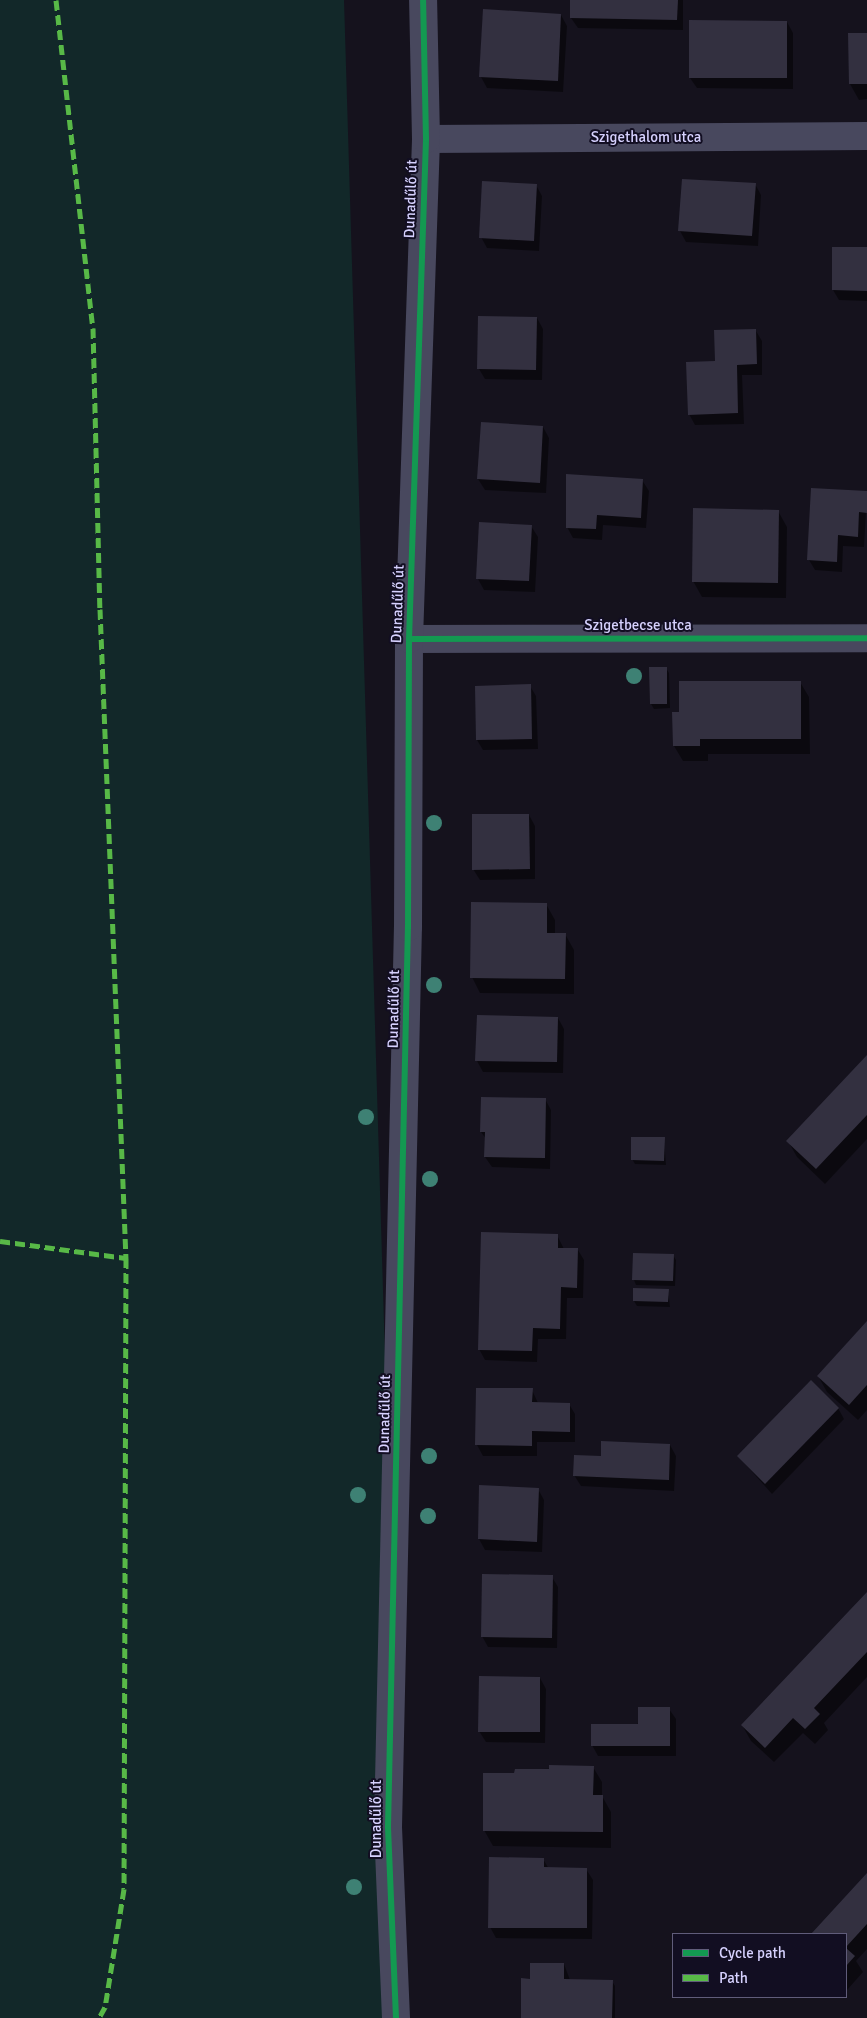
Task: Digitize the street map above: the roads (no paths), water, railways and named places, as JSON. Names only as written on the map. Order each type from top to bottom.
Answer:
[{"type":"street","name":"Dunadűlő út","points":[[396,2018],[388,1827],[408,927],[409,639],[426,139],[423,0]]},
{"type":"street","name":"Szigethalom utca","points":[[426,139],[867,136]]},
{"type":"street","name":"Szigetbecse utca","points":[[409,639],[867,638]]}]
